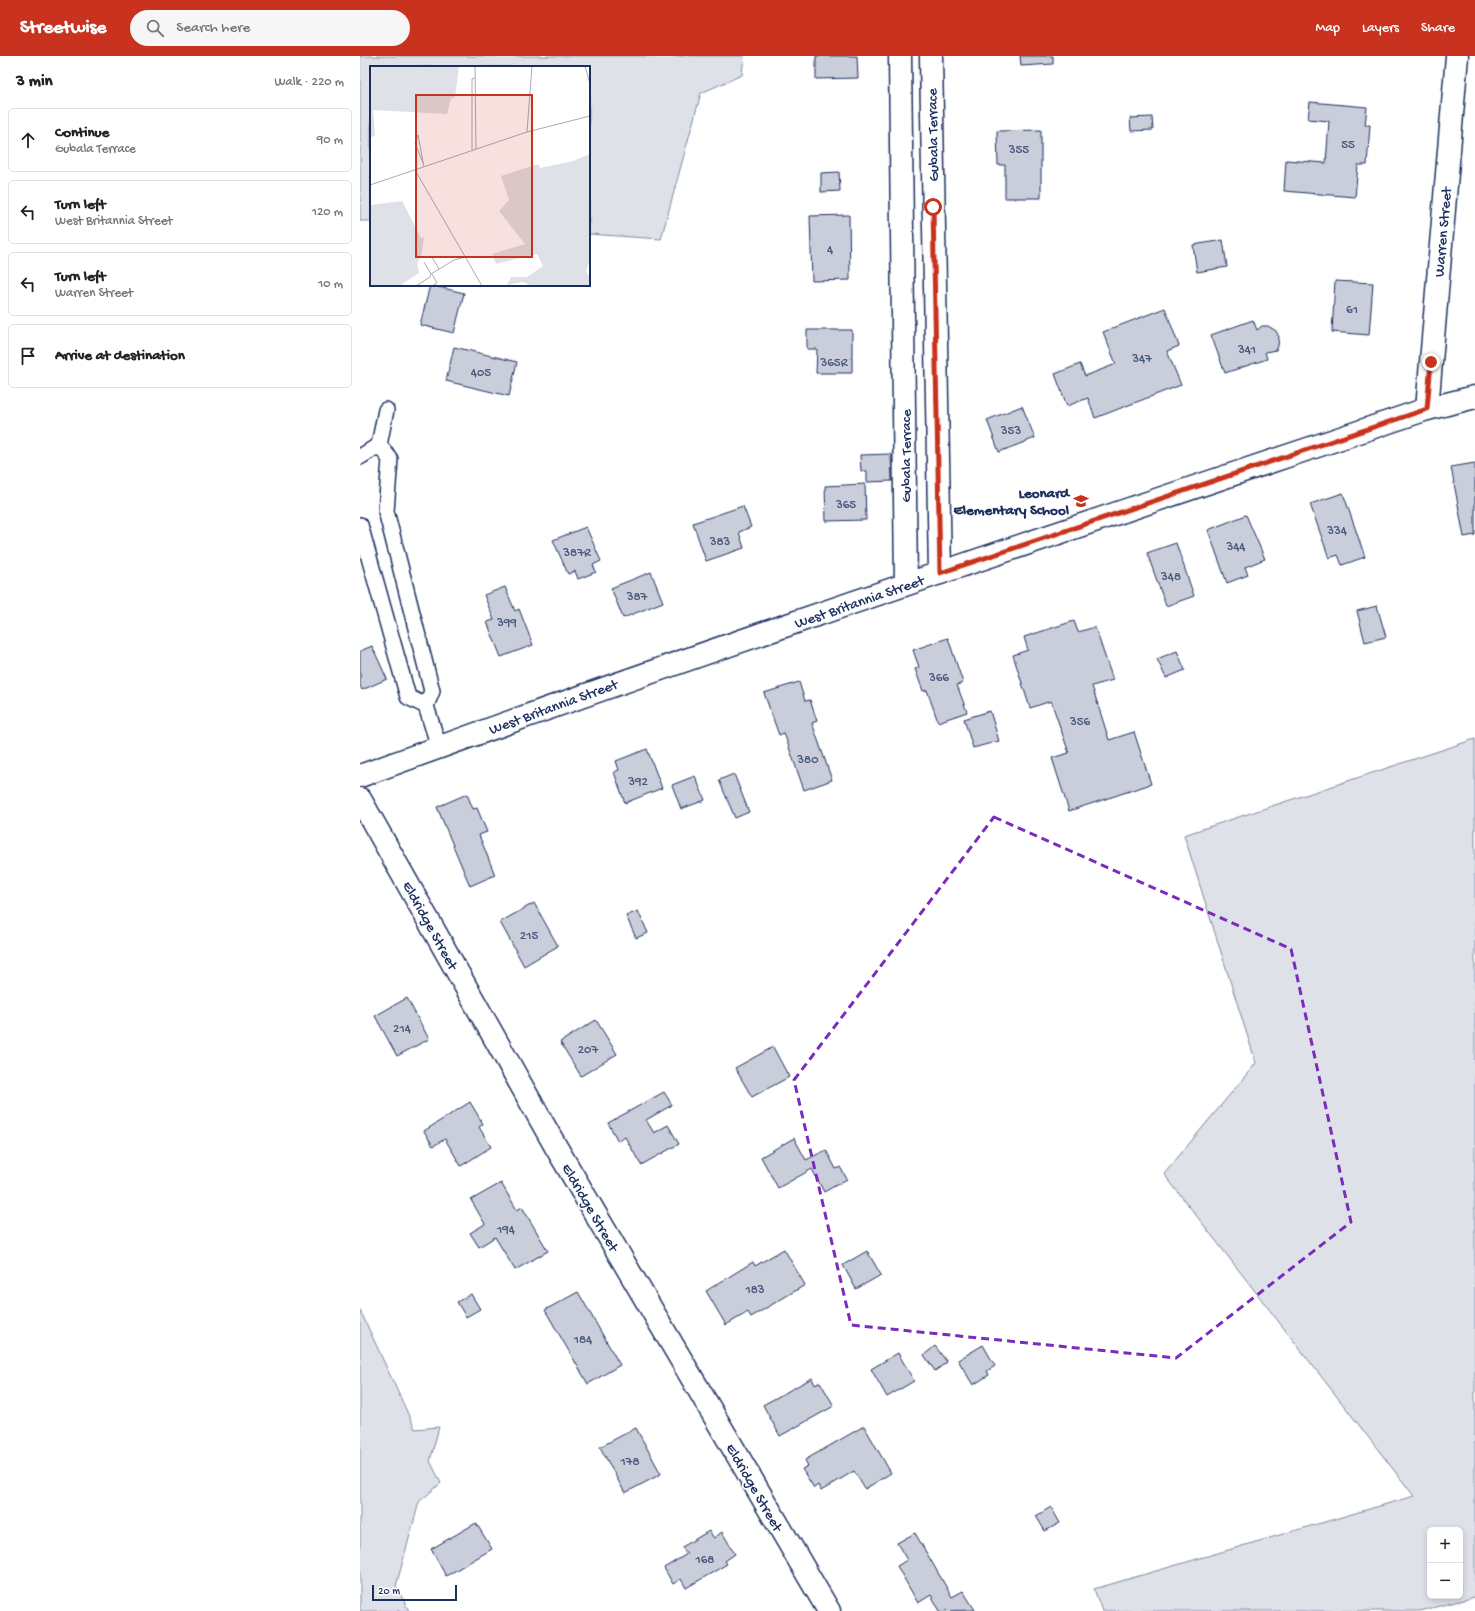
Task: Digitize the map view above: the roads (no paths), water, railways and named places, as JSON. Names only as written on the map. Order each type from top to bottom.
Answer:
[{"type":"street","name":"Gubala Terrace","points":[[900,56],[903,208],[906,584]]},
{"type":"street","name":"Gubala Terrace","points":[[931,56],[940,573]]},
{"type":"street","name":"Warren Street","points":[[1427,409],[1457,56]]},
{"type":"street","name":"West Britannia Street","points":[[360,776],[582,695],[906,584],[1427,409],[1475,397]]},
{"type":"street","name":"Eldridge Street","points":[[360,799],[556,1147],[829,1611]]},
{"type":"lane","points":[[360,457],[379,445],[386,410]]},
{"type":"lane","points":[[379,445],[390,459],[386,511],[432,691],[426,706],[439,747]]},
{"type":"lane","points":[[360,525],[408,697],[426,706]]},
{"type":"place","name":"Leonard Elementary School","points":[[1081,501]]}]
